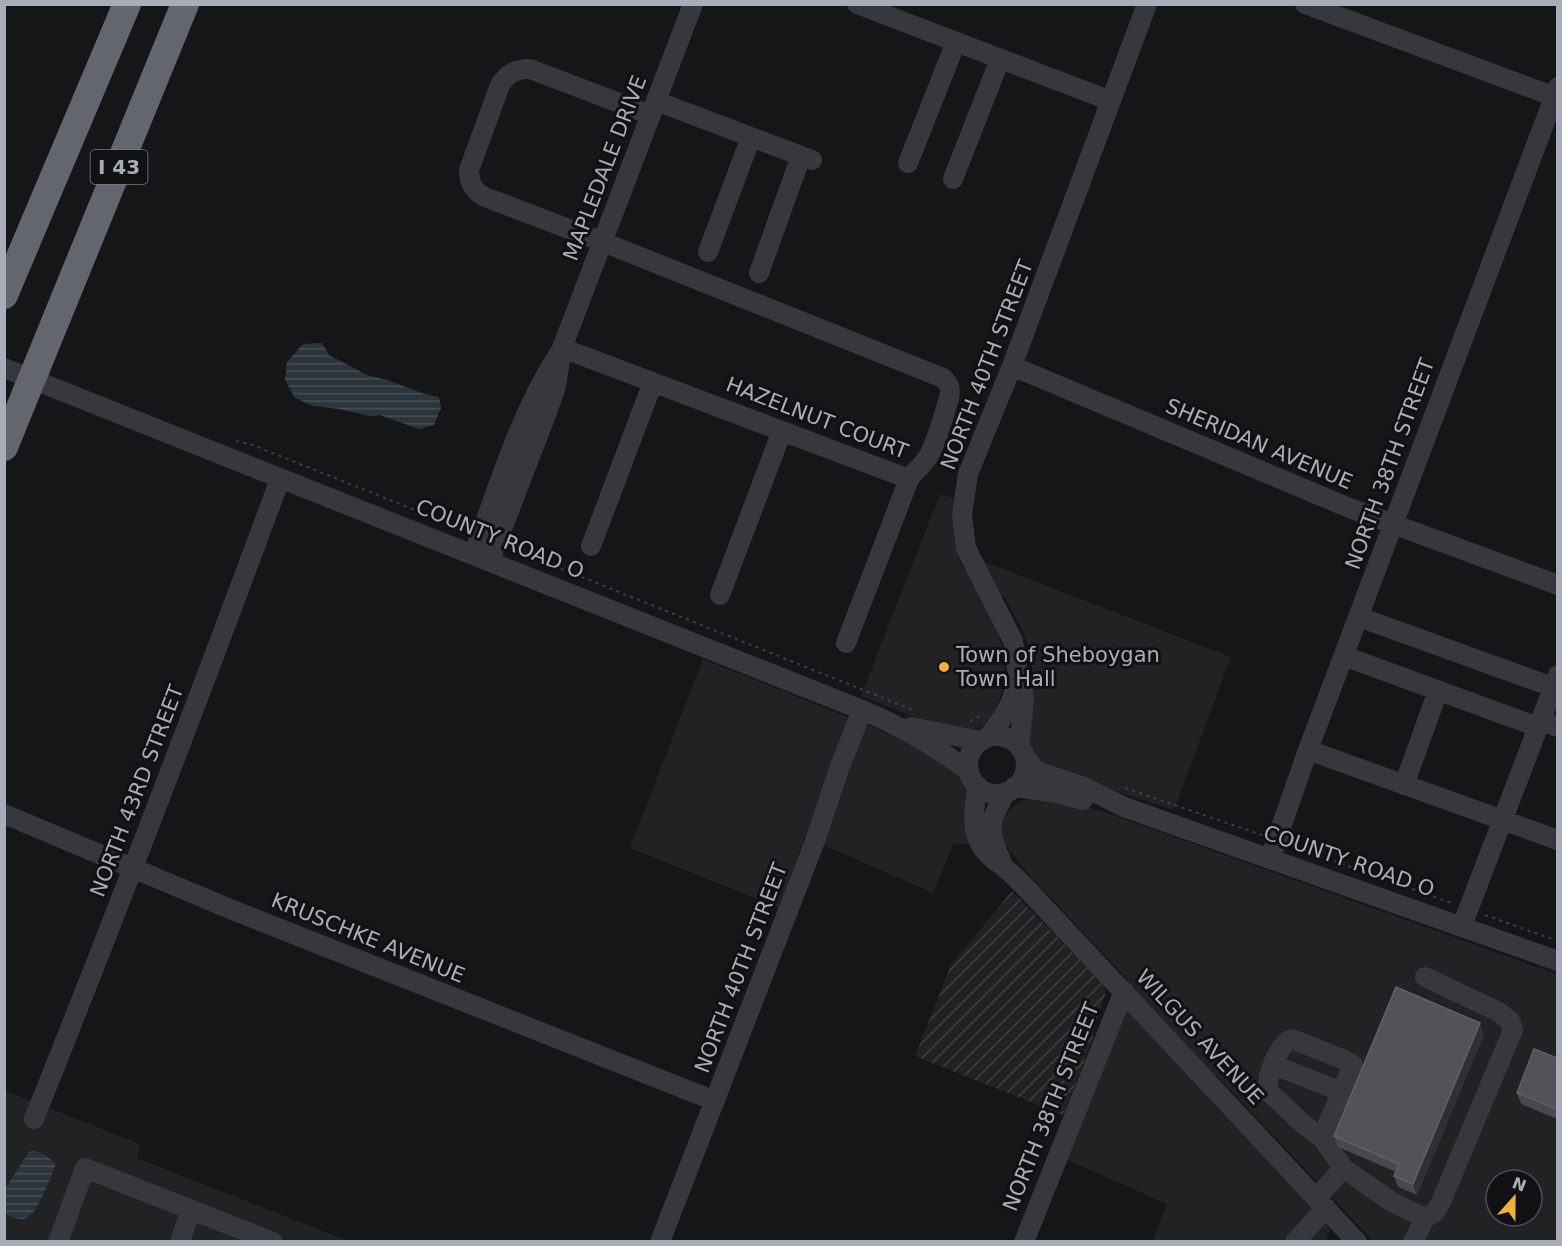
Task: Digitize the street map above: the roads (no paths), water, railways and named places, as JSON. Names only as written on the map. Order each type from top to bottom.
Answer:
[{"type":"highway","name":"I 43","points":[[4,295],[127,4]]},
{"type":"highway","name":"I 43","points":[[9,436],[185,4]]},
{"type":"street","name":"MAPLEDALE DRIVE","points":[[485,548],[549,406],[556,386],[562,348],[693,4]]},
{"type":"street","points":[[857,4],[1111,101]]},
{"type":"street","name":"NORTH 40TH STREET","points":[[1022,752],[1024,701],[1013,641],[966,548],[962,515],[968,474],[1012,366],[1147,4]]},
{"type":"street","points":[[1305,4],[1556,94]]},
{"type":"street","points":[[908,163],[956,42]]},
{"type":"street","points":[[953,179],[1000,59]]},
{"type":"street","name":"HAZELNUT COURT","points":[[562,348],[909,479],[916,468],[925,462],[931,450],[951,389],[943,378],[485,197],[472,187],[469,170],[500,85],[512,72],[530,69],[654,108]]},
{"type":"street","name":"NORTH 38TH STREET","points":[[1273,850],[1308,750],[1556,94]]},
{"type":"street","points":[[654,108],[751,137],[807,158],[759,273]]},
{"type":"street","points":[[708,252],[751,137]]},
{"type":"street","name":"SHERIDAN AVENUE","points":[[1012,366],[1393,525],[1557,585]]},
{"type":"street","name":"COUNTY ROAD O","points":[[4,368],[280,479],[485,548],[893,723],[940,750],[973,779]]},
{"type":"street","points":[[591,546],[653,382]]},
{"type":"street","points":[[720,595],[782,431]]},
{"type":"street","name":"NORTH 43RD STREET","points":[[34,1119],[133,868],[280,479]]},
{"type":"street","points":[[846,643],[909,479]]},
{"type":"street","points":[[1359,617],[1556,683],[1545,725],[1502,820],[1465,918]]},
{"type":"street","points":[[1344,656],[1438,691],[1545,725]]},
{"type":"street","points":[[893,723],[984,739],[1005,737],[1022,752],[1024,774],[1010,790],[996,794],[987,792],[973,779],[970,754],[984,739],[1005,716],[1016,686],[1017,669]]},
{"type":"street","points":[[1404,785],[1438,691]]},
{"type":"street","name":"NORTH 40TH STREET","points":[[660,1242],[816,841],[839,769],[862,710]]},
{"type":"street","points":[[1308,750],[1557,840]]},
{"type":"street","name":"COUNTY ROAD O","points":[[1022,752],[1036,771],[1124,797],[1465,918],[1557,961]]},
{"type":"street","name":"WILGUS AVENUE","points":[[973,779],[976,836],[986,852],[1005,868],[1124,991],[1357,1242]]},
{"type":"street","name":"COUNTY ROAD O","points":[[1010,790],[1058,793],[1086,801],[1124,797]]},
{"type":"street","name":"WILGUS AVENUE","points":[[1005,868],[994,845],[990,828],[995,810],[1010,790]]},
{"type":"street","name":"KRUSCHKE AVENUE","points":[[4,814],[513,1022],[715,1101]]},
{"type":"street","points":[[1413,1242],[1425,1218],[1434,1213],[1441,1202],[1513,1030],[1510,1021],[1499,1012],[1425,977]]},
{"type":"street","name":"NORTH 38TH STREET","points":[[1024,1242],[1124,991]]},
{"type":"street","points":[[1322,1138],[1353,1065],[1292,1039],[1280,1047],[1267,1084],[1268,1091],[1302,1123],[1322,1138],[1343,1168],[1392,1202],[1425,1218]]},
{"type":"street","points":[[1274,1065],[1342,1092]]},
{"type":"street","points":[[58,1242],[85,1168],[273,1242]]},
{"type":"street","points":[[1295,1242],[1343,1168]]},
{"type":"street","points":[[180,1242],[191,1209]]},
{"type":"place","name":"Town of Sheboygan Town Hall","points":[[944,667]]}]
